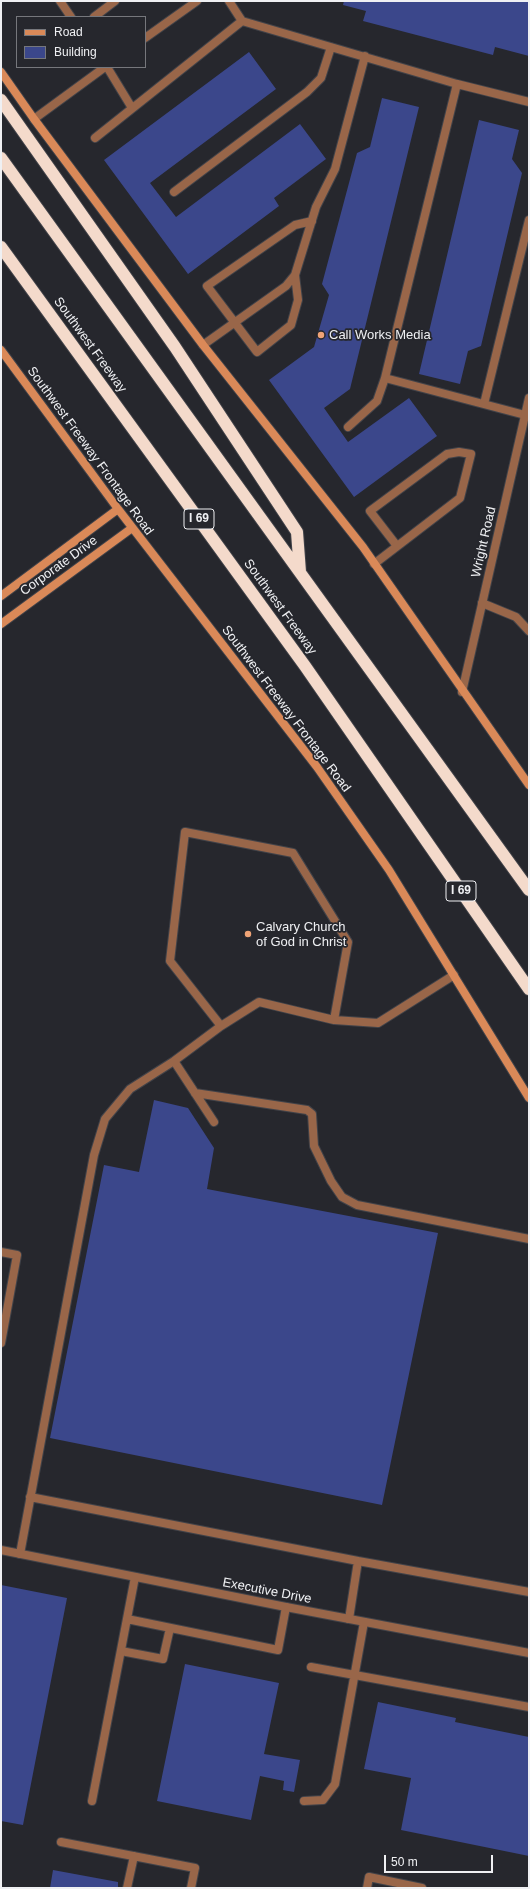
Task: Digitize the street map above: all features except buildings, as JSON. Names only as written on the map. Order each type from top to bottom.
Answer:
[{"type":"highway","points":[[1,100],[176,347],[297,532],[300,572]]},
{"type":"highway","points":[[1,158],[529,890]]},
{"type":"highway","name":"Southwest Freeway","points":[[1,247],[305,666],[529,989]]},
{"type":"highway","points":[[1,258],[50,313]]},
{"type":"main road","points":[[1,72],[34,119],[203,344],[374,564],[462,692],[529,785]]},
{"type":"main road","name":"Southwest Freeway Frontage Road","points":[[1,350],[132,528],[321,774],[389,870],[529,1098]]},
{"type":"main road","name":"Corporate Drive","points":[[1,596],[118,509]]},
{"type":"main road","name":"Corporate Drive","points":[[1,624],[132,528]]},
{"type":"street","points":[[60,1],[70,16]]},
{"type":"street","points":[[95,16],[115,1]]},
{"type":"street","points":[[146,37],[197,1]]},
{"type":"street","points":[[229,1],[242,21],[457,84],[529,102]]},
{"type":"street","points":[[95,138],[242,21]]},
{"type":"street","points":[[174,192],[307,92],[321,78],[331,47]]},
{"type":"street","points":[[203,344],[286,286],[295,275],[316,207],[335,169],[365,56]]},
{"type":"street","points":[[34,119],[105,68]]},
{"type":"street","points":[[107,68],[132,108]]},
{"type":"street","points":[[348,427],[377,401],[385,378],[457,84]]},
{"type":"street","points":[[484,404],[529,220]]},
{"type":"street","points":[[295,275],[298,300],[292,325],[257,352],[207,286],[295,225],[312,221]]},
{"type":"street","points":[[385,378],[525,415]]},
{"type":"street","name":"Wright Road","points":[[462,692],[529,398]]},
{"type":"street","points":[[374,564],[460,498],[470,454],[459,452],[447,454],[370,511],[397,546]]},
{"type":"street","points":[[482,603],[516,617],[529,631]]},
{"type":"street","points":[[221,1026],[170,961],[184,832],[293,852],[348,942],[334,1020]]},
{"type":"street","points":[[20,1554],[94,1155],[105,1119],[130,1089],[174,1061],[221,1026],[259,1002],[334,1020],[378,1023],[454,975]]},
{"type":"street","points":[[174,1061],[214,1122]]},
{"type":"street","points":[[195,1093],[307,1110],[312,1114],[314,1146],[331,1181],[342,1197],[358,1205],[529,1238]]},
{"type":"street","points":[[1,1252],[17,1255],[1,1343]]},
{"type":"street","points":[[1,1293],[10,1294]]},
{"type":"street","points":[[30,1497],[358,1562],[529,1592]]},
{"type":"street","name":"Executive Drive","points":[[1,1550],[286,1607],[529,1653]]},
{"type":"street","points":[[349,1619],[358,1562]]},
{"type":"street","points":[[92,1801],[135,1577]]},
{"type":"street","points":[[127,1619],[278,1650],[286,1607]]},
{"type":"street","points":[[304,1801],[323,1800],[335,1784],[364,1622]]},
{"type":"street","points":[[121,1651],[163,1659],[170,1628]]},
{"type":"street","points":[[311,1667],[529,1708]]},
{"type":"street","points":[[62,1842],[195,1868],[191,1888]]},
{"type":"street","points":[[127,1888],[134,1856]]},
{"type":"street","points":[[367,1888],[369,1877],[422,1888]]},
{"type":"place","name":"Call Works Media","points":[[321,335]]},
{"type":"place","name":"Calvary Church of God in Christ","points":[[248,934]]}]
